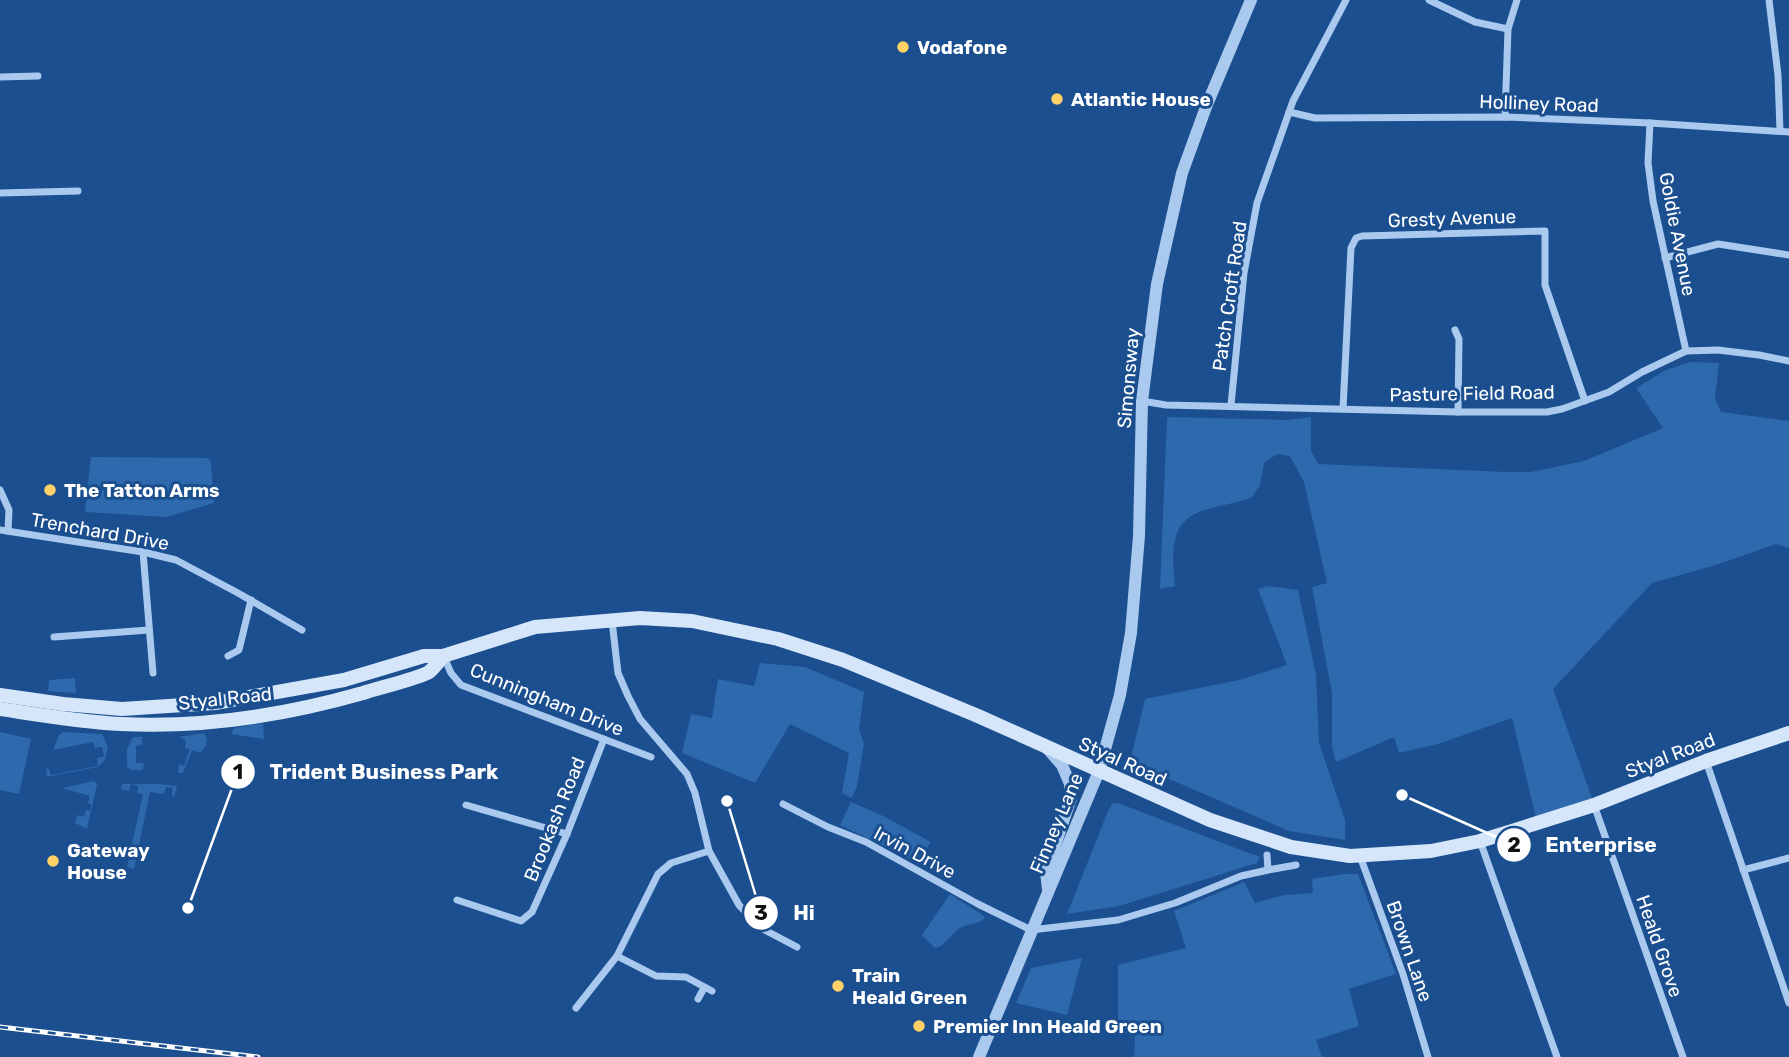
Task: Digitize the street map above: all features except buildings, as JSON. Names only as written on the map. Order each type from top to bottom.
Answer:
[{"type":"main road","name":"Styal Road","points":[[0,695],[122,709],[215,703],[344,680],[424,656],[443,656],[535,627],[640,618],[692,621],[779,639],[843,660],[1197,815],[1281,844],[1325,853],[1360,856],[1431,851],[1480,841],[1594,805],[1706,761],[1789,733]]},
{"type":"main road","name":"Styal Road","points":[[0,709],[62,719],[120,724],[228,719],[315,706],[360,694],[429,672],[443,656]]},
{"type":"street","name":"Simonsway","points":[[1099,771],[1120,695],[1131,633],[1139,536],[1142,401],[1157,285],[1179,183],[1206,107],[1251,0]]},
{"type":"street","name":"Patch Croft Road","points":[[1231,405],[1244,273],[1257,202],[1289,112],[1346,0]]},
{"type":"street","points":[[1429,0],[1475,22],[1508,29]]},
{"type":"street","points":[[1505,117],[1508,29],[1517,0]]},
{"type":"street","points":[[1769,0],[1778,75],[1780,131]]},
{"type":"street","points":[[0,77],[38,76]]},
{"type":"street","name":"Holliney Road","points":[[1289,112],[1315,118],[1505,117],[1789,132]]},
{"type":"street","name":"Goldie Avenue","points":[[1650,123],[1648,163],[1665,258],[1686,351]]},
{"type":"street","points":[[0,193],[78,191]]},
{"type":"street","name":"Gresty Avenue","points":[[1343,409],[1351,248],[1356,238],[1362,236],[1545,231],[1545,285],[1585,401]]},
{"type":"street","points":[[1665,258],[1718,244],[1789,255]]},
{"type":"street","points":[[1455,330],[1459,339],[1458,412]]},
{"type":"street","name":"Pasture Field Road","points":[[1142,401],[1166,405],[1547,412],[1609,392],[1642,372],[1686,351],[1718,350],[1789,362]]},
{"type":"street","points":[[0,490],[9,510],[4,530]]},
{"type":"street","name":"Trenchard Drive","points":[[4,530],[143,552],[176,560],[302,630]]},
{"type":"street","points":[[143,552],[153,673]]},
{"type":"street","points":[[228,656],[239,650],[251,600]]},
{"type":"street","points":[[612,620],[618,673],[628,696],[640,719],[687,774],[695,793],[709,851],[739,905],[751,919],[776,938],[797,947]]},
{"type":"street","points":[[54,637],[149,631]]},
{"type":"street","name":"Cunningham Drive","points":[[443,656],[461,685],[651,757]]},
{"type":"street","name":"Brookash Road","points":[[457,900],[521,921],[533,912],[604,738]]},
{"type":"street","name":"Finney Lane","points":[[1047,748],[1062,765],[1070,783],[1071,799],[1046,873],[1048,890]]},
{"type":"street","points":[[1706,761],[1789,1003]]},
{"type":"street","name":"Finney Lane","points":[[979,1057],[1099,771]]},
{"type":"street","name":"Irvin Drive","points":[[783,804],[828,827],[866,842],[1031,930]]},
{"type":"street","points":[[466,805],[567,834]]},
{"type":"street","name":"Heald Grove","points":[[1594,805],[1683,1057]]},
{"type":"street","points":[[1480,841],[1557,1057]]},
{"type":"street","points":[[576,1008],[617,956],[652,883],[663,868],[709,851]]},
{"type":"street","points":[[1267,855],[1268,870]]},
{"type":"street","name":"Brown Lane","points":[[1360,856],[1403,974],[1428,1057]]},
{"type":"street","points":[[1743,870],[1789,858]]},
{"type":"street","points":[[1031,930],[1118,920],[1175,903],[1241,876],[1296,865]]},
{"type":"street","points":[[617,956],[656,976],[686,978],[712,991]]},
{"type":"street","points":[[698,999],[704,988]]},
{"type":"shaded area","points":[[1691,362],[1719,363],[1715,398],[1721,412],[1789,421],[1789,548],[1776,544],[1652,583],[1553,689],[1592,798],[1536,818],[1512,718],[1438,744],[1399,753],[1394,737],[1336,762],[1332,747],[1332,693],[1312,587],[1327,583],[1304,482],[1290,456],[1277,454],[1264,463],[1260,485],[1252,497],[1200,512],[1185,521],[1179,528],[1174,547],[1175,586],[1160,589],[1167,417],[1288,420],[1311,417],[1311,451],[1318,464],[1531,472],[1584,461],[1663,428],[1636,388],[1666,370]]},
{"type":"shaded area","points":[[91,457],[207,458],[211,462],[214,503],[167,517],[85,512]]},
{"type":"shaded area","points":[[1268,586],[1298,590],[1316,675],[1319,743],[1345,820],[1345,840],[1289,831],[1130,762],[1145,699],[1239,680],[1287,665],[1258,589]]},
{"type":"shaded area","points":[[760,663],[805,667],[864,692],[859,729],[864,744],[857,786],[852,798],[842,793],[849,753],[790,724],[755,783],[682,753],[691,714],[712,718],[718,679],[754,686]]},
{"type":"shaded area","points":[[75,678],[76,693],[48,691],[49,680]]},
{"type":"shaded area","points":[[263,723],[264,739],[231,734],[234,728]]},
{"type":"shaded area","points":[[0,732],[31,739],[19,794],[0,790]]},
{"type":"shaded area","points":[[63,732],[102,734],[108,747],[105,760],[98,767],[47,776],[48,767],[51,775],[98,766],[97,758],[104,756],[102,747],[95,748],[93,742],[53,750]]},
{"type":"shaded area","points":[[204,733],[206,746],[200,753],[192,750],[183,773],[178,773],[179,764],[184,766],[190,749],[185,748],[186,740],[179,737]]},
{"type":"shaded area","points":[[133,737],[142,737],[142,745],[136,746],[136,763],[144,763],[143,770],[131,770],[127,767],[127,749]]},
{"type":"shaded area","points":[[94,781],[97,784],[87,829],[75,823],[77,815],[84,817],[86,810],[90,811],[90,796],[62,788]]},
{"type":"shaded area","points":[[122,784],[131,784],[129,791],[121,789]]},
{"type":"shaded area","points":[[131,784],[177,786],[174,797],[173,788],[166,787],[164,794],[150,792],[134,869],[127,867],[143,794],[137,793],[138,786]]},
{"type":"shaded area","points":[[851,802],[931,842],[917,862],[840,825]]},
{"type":"shaded area","points":[[1118,803],[1260,857],[1257,863],[1119,906],[1067,914],[1108,811],[1112,804]]},
{"type":"shaded area","points":[[1358,874],[1396,974],[1349,989],[1359,1026],[1316,1040],[1322,1057],[1134,1057],[1135,1033],[1118,1034],[1118,965],[1186,948],[1174,911],[1244,882],[1255,903],[1284,895],[1313,893],[1312,879]]},
{"type":"shaded area","points":[[950,894],[984,916],[984,919],[958,929],[935,948],[922,935]]},
{"type":"shaded area","points":[[1082,958],[1067,1015],[1016,1003],[1031,968]]},
{"type":"railway","points":[[0,1027],[258,1057]]},
{"type":"place","name":"Vodafone","points":[[903,47]]},
{"type":"place","name":"Atlantic House","points":[[1057,99]]},
{"type":"place","name":"The Tatton Arms","points":[[50,490]]},
{"type":"place","name":"Enterprise","points":[[1402,795]]},
{"type":"place","name":"Hi","points":[[727,801]]},
{"type":"place","name":"Gateway House","points":[[53,861]]},
{"type":"place","name":"Trident Business Park","points":[[188,908]]},
{"type":"place","name":"Train Heald Green","points":[[838,986]]},
{"type":"place","name":"Premier Inn Heald Green","points":[[919,1026]]}]
